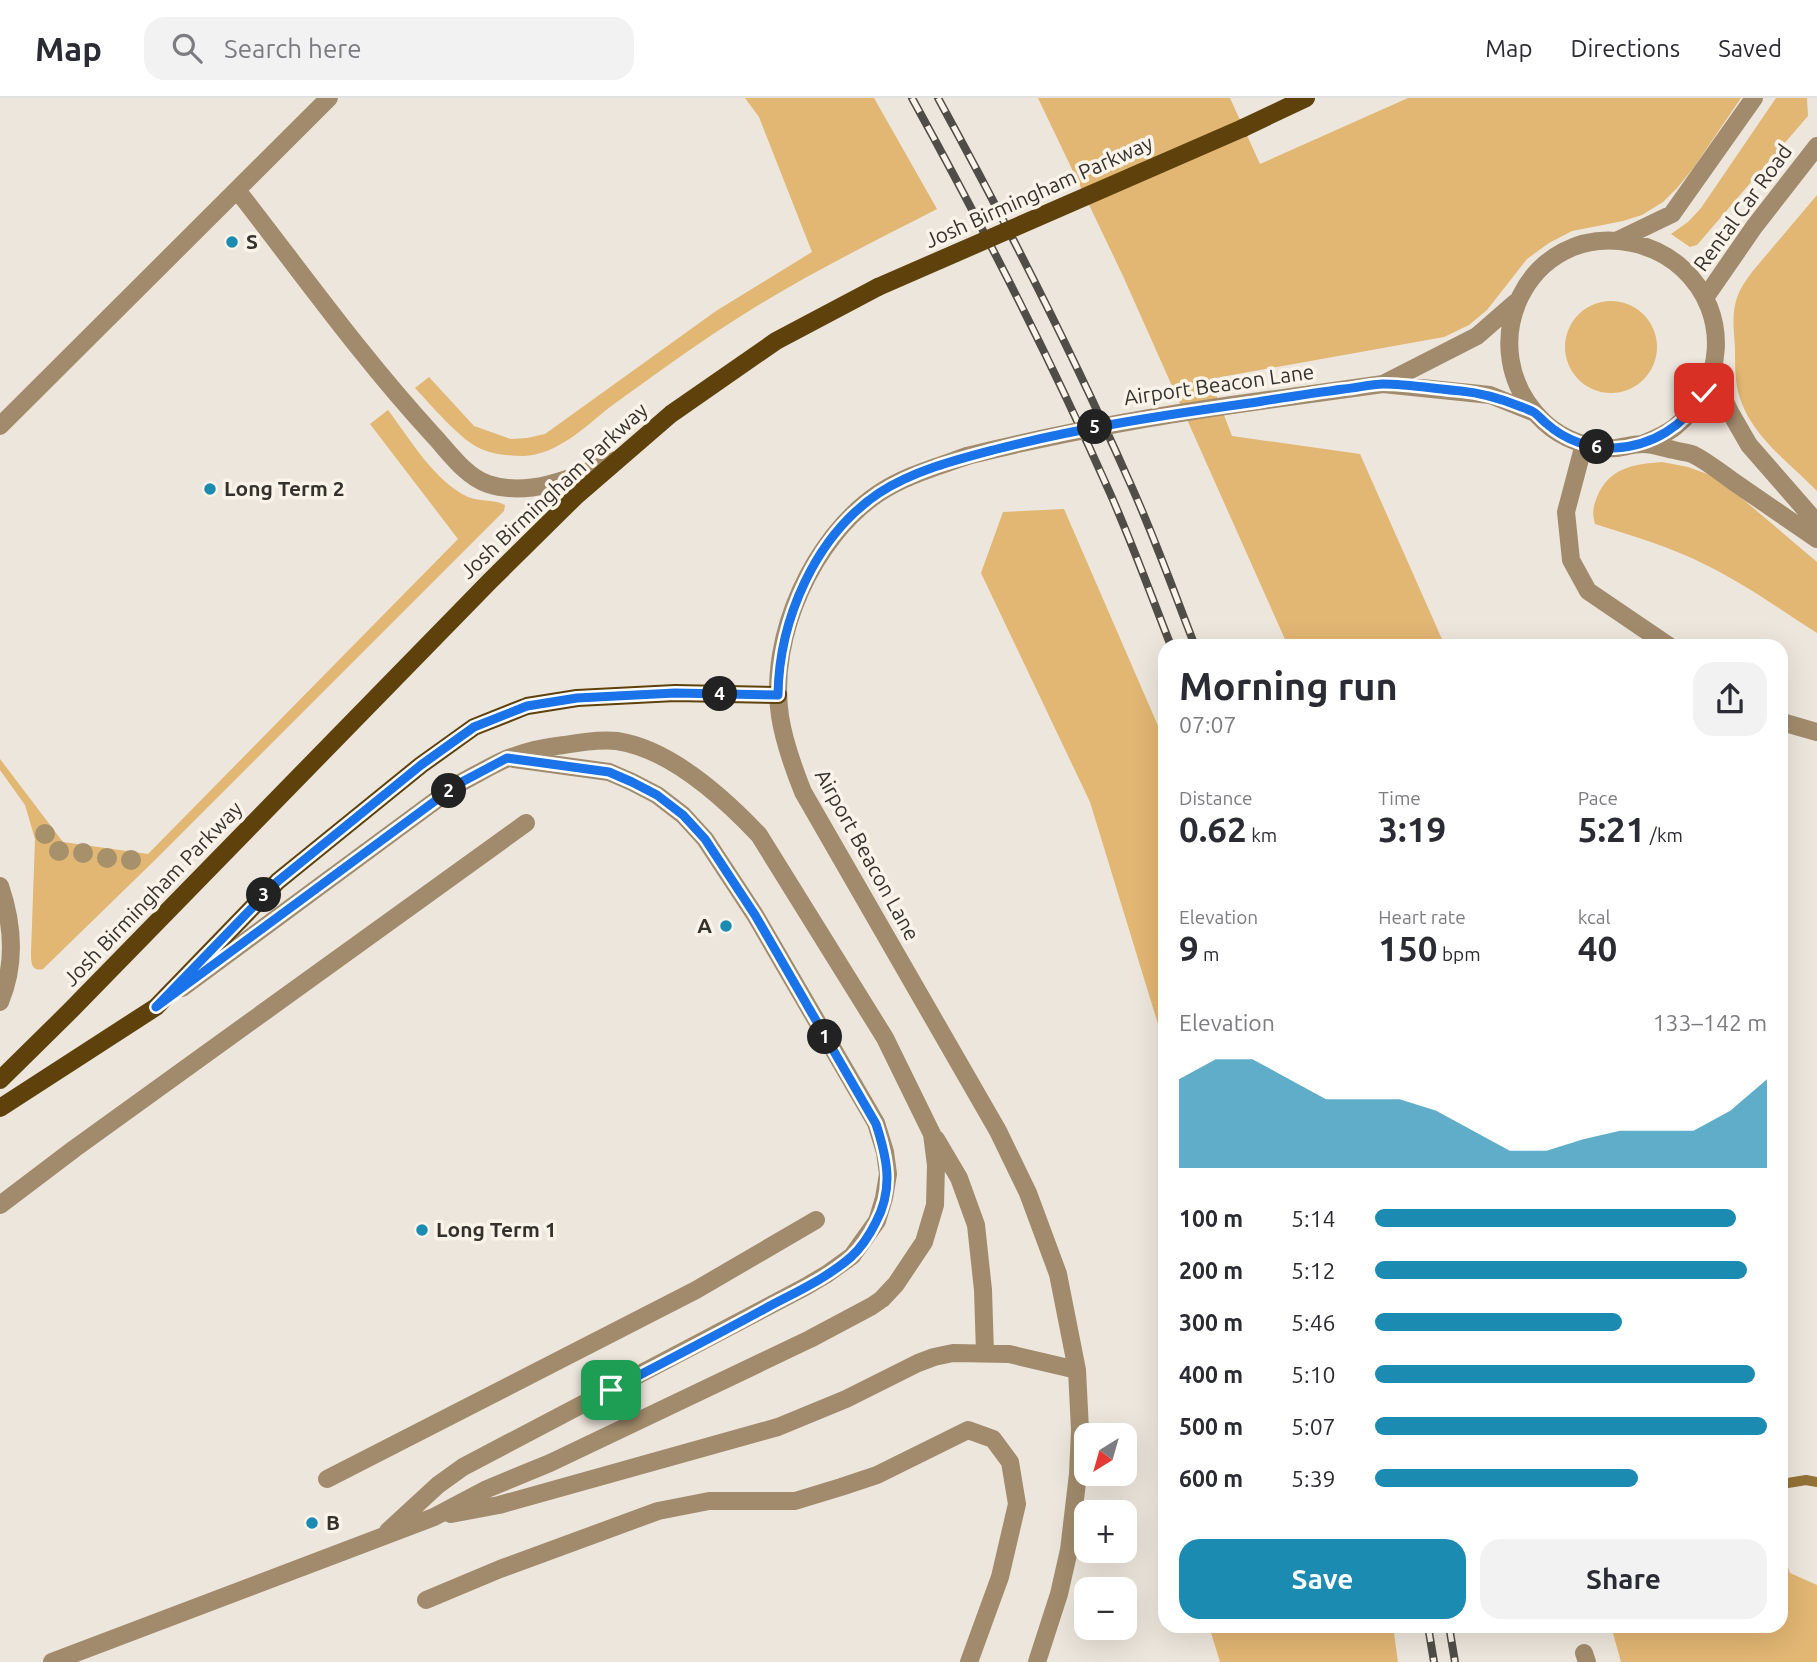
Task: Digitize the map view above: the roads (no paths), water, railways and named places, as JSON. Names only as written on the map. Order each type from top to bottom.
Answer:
[{"type":"main road","name":"Josh Birmingham Parkway","points":[[0,1080],[575,496],[671,414],[776,341],[878,287],[1306,98]]},
{"type":"main road","points":[[0,1108],[156,1007],[278,881],[421,765],[474,727],[527,706],[577,698],[675,693],[778,695]]},
{"type":"street","points":[[0,426],[329,98]]},
{"type":"street","points":[[1618,240],[1672,214],[1754,98]]},
{"type":"street","name":"Rental Car Road","points":[[1705,298],[1754,227],[1817,146]]},
{"type":"street","points":[[237,190],[401,400],[474,476],[486,483],[505,488],[527,488],[587,472],[620,458]]},
{"type":"street","points":[[1618,240],[1645,246],[1669,258],[1690,276],[1705,298],[1714,322],[1716,337],[1712,374],[1700,399],[1685,418],[1673,429],[1642,444],[1598,447],[1557,432],[1535,412],[1518,388],[1509,359],[1508,343],[1518,300],[1535,274],[1574,247],[1618,240]]},
{"type":"street","name":"Airport Beacon Lane","points":[[1383,384],[1477,336],[1518,300]]},
{"type":"street","points":[[1712,374],[1749,445],[1817,523]]},
{"type":"street","name":"Airport Beacon Lane","points":[[1037,1662],[1059,1594],[1069,1550],[1078,1474],[1080,1430],[1077,1370],[1058,1274],[1028,1193],[998,1131],[803,792],[784,737],[778,695],[778,670],[785,635],[797,600],[810,572],[840,527],[879,493],[914,475],[967,456],[1031,440],[1139,419],[1383,384],[1490,395],[1535,412]]},
{"type":"street","points":[[1584,444],[1566,512],[1571,559],[1588,591],[1658,639]]},
{"type":"street","points":[[1642,444],[1694,454],[1817,539]]},
{"type":"street","points":[[1788,724],[1817,733]]},
{"type":"street","points":[[156,1007],[458,784],[507,758],[551,746],[588,741],[616,741],[642,747],[708,787],[759,835],[885,1038],[932,1134],[959,1178],[976,1225],[983,1290],[985,1353]]},
{"type":"street","points":[[382,1537],[430,1491],[463,1467],[760,1312],[827,1274],[852,1256],[866,1239],[877,1220],[888,1174],[885,1152],[876,1124],[755,915],[705,839],[683,815],[657,795],[609,772],[507,758]]},
{"type":"street","points":[[0,1205],[526,823]]},
{"type":"street","points":[[0,886],[9,916],[12,943],[10,970],[0,1002]]},
{"type":"street","points":[[52,1662],[434,1517],[487,1489],[550,1463],[810,1339],[882,1299],[896,1284],[925,1242],[935,1205],[936,1165],[932,1134]]},
{"type":"street","points":[[327,1479],[696,1290],[816,1220]]},
{"type":"street","points":[[434,1517],[499,1505],[778,1427],[846,1399],[918,1363],[953,1353],[1009,1354],[1077,1370]]},
{"type":"street","points":[[426,1600],[512,1564],[658,1511],[709,1501],[795,1502],[841,1488],[877,1475],[968,1430],[993,1439],[1010,1462],[1017,1504],[1000,1577],[969,1662]]},
{"type":"waterway","points":[[1788,1483],[1806,1480],[1817,1482]]},
{"type":"railway","points":[[912,98],[990,244],[1064,392],[1118,512],[1168,639]]},
{"type":"railway","points":[[938,98],[1014,241],[1085,385],[1139,503],[1192,639]]},
{"type":"railway","points":[[1429,1633],[1434,1662]]},
{"type":"railway","points":[[1450,1633],[1455,1662]]},
{"type":"place","name":"S","points":[[232,242]]},
{"type":"place","name":"Long Term 2","points":[[210,489]]},
{"type":"place","name":"A","points":[[726,926]]},
{"type":"place","name":"Long Term 1","points":[[422,1230]]},
{"type":"place","name":"B","points":[[312,1523]]}]
